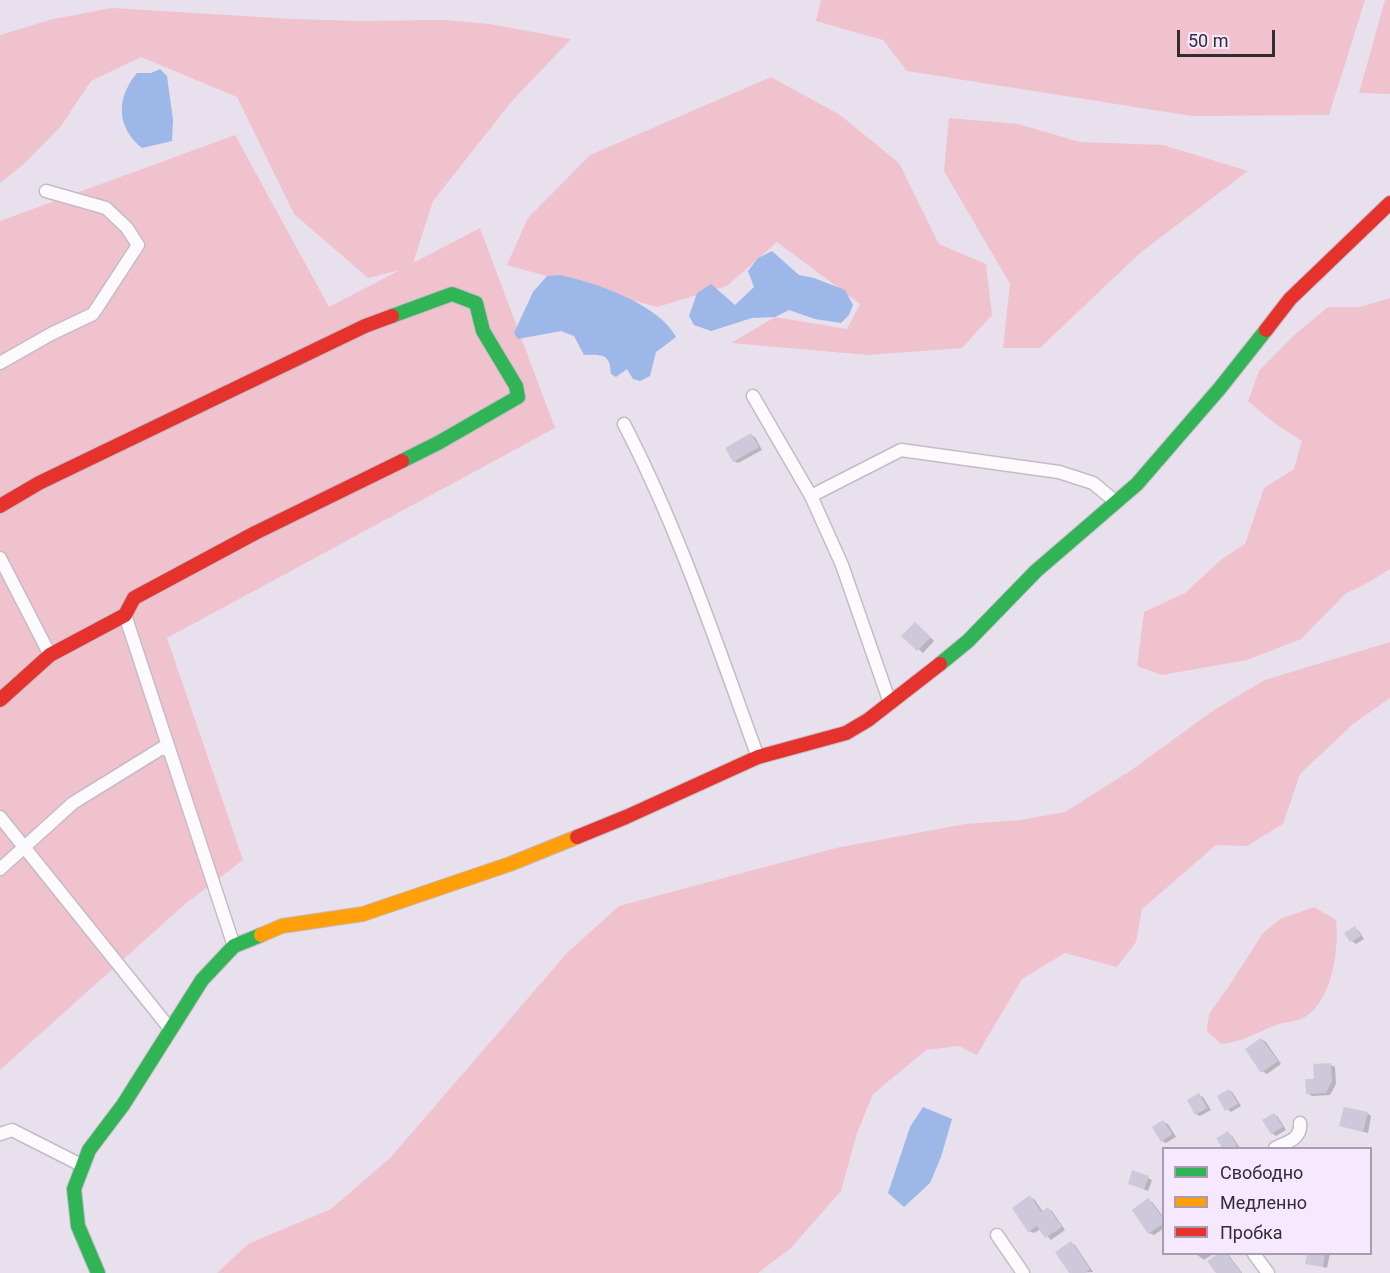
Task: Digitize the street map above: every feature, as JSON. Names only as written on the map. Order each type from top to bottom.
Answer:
[{"type":"street","points":[[0,363],[51,334],[93,314],[138,244],[127,228],[106,208],[46,191]]},
{"type":"street","points":[[99,1273],[78,1227],[74,1189],[82,1166],[89,1150],[123,1105],[202,980],[234,946],[282,926],[363,914],[510,864],[626,817],[758,757],[846,732],[868,720],[968,641],[1036,571],[1137,484],[1221,388],[1290,299],[1390,203]]},
{"type":"street","points":[[0,506],[39,483],[365,326],[452,294],[476,303],[483,331],[516,386],[518,397],[438,443],[255,533],[134,598],[125,615],[50,655],[0,700]]},
{"type":"street","points":[[753,396],[811,496],[842,565],[890,703]]},
{"type":"street","points":[[624,424],[644,463],[686,559],[758,757]]},
{"type":"street","points":[[811,496],[901,450],[1059,472],[1093,483],[1116,502]]},
{"type":"street","points":[[0,558],[50,655]]},
{"type":"street","points":[[125,615],[234,946]]},
{"type":"street","points":[[0,869],[25,849],[73,803],[162,748],[170,751]]},
{"type":"street","points":[[0,817],[171,1030]]},
{"type":"street","points":[[1279,1147],[1297,1137],[1300,1132],[1300,1123]]},
{"type":"street","points":[[0,1134],[12,1130],[82,1166]]},
{"type":"street","points":[[997,1235],[1023,1273]]},
{"type":"street","points":[[1255,1255],[1268,1273]]},
{"type":"shaded area","points":[[821,0],[1365,0],[1329,115],[1192,116],[907,71],[883,40],[816,21]]},
{"type":"shaded area","points":[[1385,0],[1390,0],[1390,94],[1359,93]]},
{"type":"shaded area","points":[[112,8],[293,19],[444,20],[490,24],[571,39],[512,101],[433,201],[413,263],[480,228],[555,428],[167,638],[243,860],[185,904],[0,1070],[0,221],[235,135],[329,307],[400,270],[368,278],[294,214],[237,97],[141,57],[91,81],[61,126],[25,163],[0,183],[0,35],[53,19]]},
{"type":"shaded area","points":[[771,77],[840,115],[899,163],[939,244],[986,264],[992,315],[962,348],[868,355],[731,343],[775,317],[847,329],[860,304],[777,242],[727,286],[657,307],[507,265],[528,218],[590,155]]},
{"type":"shaded area","points":[[949,118],[1018,124],[1080,142],[1163,145],[1248,171],[1140,253],[1040,348],[1003,348],[1010,284],[944,171]]},
{"type":"shaded area","points":[[1390,298],[1390,569],[1345,594],[1301,639],[1247,660],[1162,675],[1137,666],[1144,612],[1185,593],[1222,559],[1245,544],[1264,488],[1294,469],[1302,441],[1273,422],[1248,401],[1259,371],[1293,336],[1328,307],[1360,307]]},
{"type":"shaded area","points":[[1390,642],[1390,698],[1353,724],[1300,774],[1283,824],[1247,846],[1216,845],[1142,909],[1136,942],[1117,967],[1065,953],[1022,979],[977,1055],[959,1046],[926,1050],[873,1094],[857,1133],[841,1191],[791,1248],[758,1273],[217,1273],[248,1244],[331,1209],[391,1157],[567,953],[619,906],[836,848],[965,824],[1020,820],[1065,812],[1130,771],[1214,710],[1265,680]]},
{"type":"shaded area","points":[[1314,907],[1336,920],[1337,931],[1335,957],[1329,984],[1317,1007],[1300,1019],[1278,1024],[1241,1040],[1221,1044],[1207,1031],[1209,1014],[1263,933],[1280,919]]},
{"type":"water","points":[[160,69],[167,76],[173,120],[172,141],[142,148],[133,140],[123,122],[122,102],[125,92],[137,73],[151,73]]},
{"type":"water","points":[[772,251],[799,275],[845,290],[853,305],[849,315],[841,323],[815,319],[789,310],[775,317],[752,318],[711,331],[694,325],[689,316],[697,293],[711,284],[735,305],[754,287],[748,271],[758,258]]},
{"type":"water","points":[[559,275],[590,283],[624,296],[655,314],[668,325],[676,337],[656,352],[650,376],[640,381],[633,379],[627,369],[616,377],[611,374],[607,359],[601,355],[584,355],[574,336],[561,331],[518,339],[514,333],[533,292],[547,276]]},
{"type":"water","points":[[923,1107],[952,1119],[941,1157],[930,1183],[904,1207],[888,1193],[910,1127]]},
{"type":"building","points":[[751,433],[759,447],[733,462],[725,448]]},
{"type":"building","points":[[915,622],[931,637],[917,651],[901,636]]},
{"type":"building","points":[[1355,926],[1361,936],[1350,942],[1344,933]]},
{"type":"building","points":[[1261,1038],[1278,1061],[1261,1073],[1245,1049]]},
{"type":"building","points":[[1331,1063],[1332,1081],[1326,1093],[1306,1094],[1305,1079],[1314,1079],[1313,1064]]},
{"type":"building","points":[[1229,1089],[1238,1104],[1225,1111],[1217,1096]]},
{"type":"building","points":[[1199,1093],[1207,1108],[1195,1115],[1187,1100]]},
{"type":"building","points":[[1344,1107],[1368,1112],[1363,1132],[1339,1126]]},
{"type":"building","points":[[1274,1113],[1283,1127],[1271,1134],[1262,1120]]},
{"type":"building","points":[[1163,1120],[1172,1134],[1161,1142],[1152,1127]]},
{"type":"building","points":[[1228,1131],[1237,1146],[1221,1147],[1216,1138]]},
{"type":"building","points":[[1132,1170],[1149,1176],[1144,1189],[1128,1184]]},
{"type":"building","points":[[1030,1195],[1041,1212],[1048,1207],[1062,1227],[1045,1238],[1037,1226],[1028,1232],[1012,1208]]},
{"type":"building","points":[[1148,1198],[1162,1217],[1162,1224],[1148,1234],[1132,1210]]},
{"type":"building","points":[[1071,1241],[1090,1269],[1085,1273],[1069,1273],[1055,1252]]},
{"type":"building","points":[[1216,1255],[1228,1255],[1241,1273],[1216,1273],[1207,1261]]},
{"type":"building","points":[[1307,1255],[1325,1255],[1323,1267],[1305,1264]]},
{"type":"traffic: fast","points":[[392,316],[452,294],[476,303],[483,331],[516,386],[518,397],[402,461]]},
{"type":"traffic: fast","points":[[940,664],[968,641],[1036,571],[1137,484],[1220,388],[1266,330]]},
{"type":"traffic: fast","points":[[98,1273],[78,1226],[74,1189],[89,1150],[123,1105],[202,980],[234,946],[261,935]]},
{"type":"traffic: slow","points":[[261,935],[282,926],[363,914],[510,864],[577,837]]},
{"type":"traffic: jam","points":[[1266,330],[1290,299],[1390,203]]},
{"type":"traffic: jam","points":[[0,506],[39,483],[365,326],[392,316]]},
{"type":"traffic: jam","points":[[0,700],[50,655],[125,615],[134,598],[255,533],[402,461]]},
{"type":"traffic: jam","points":[[577,837],[758,757],[846,733],[868,720],[940,664]]}]
